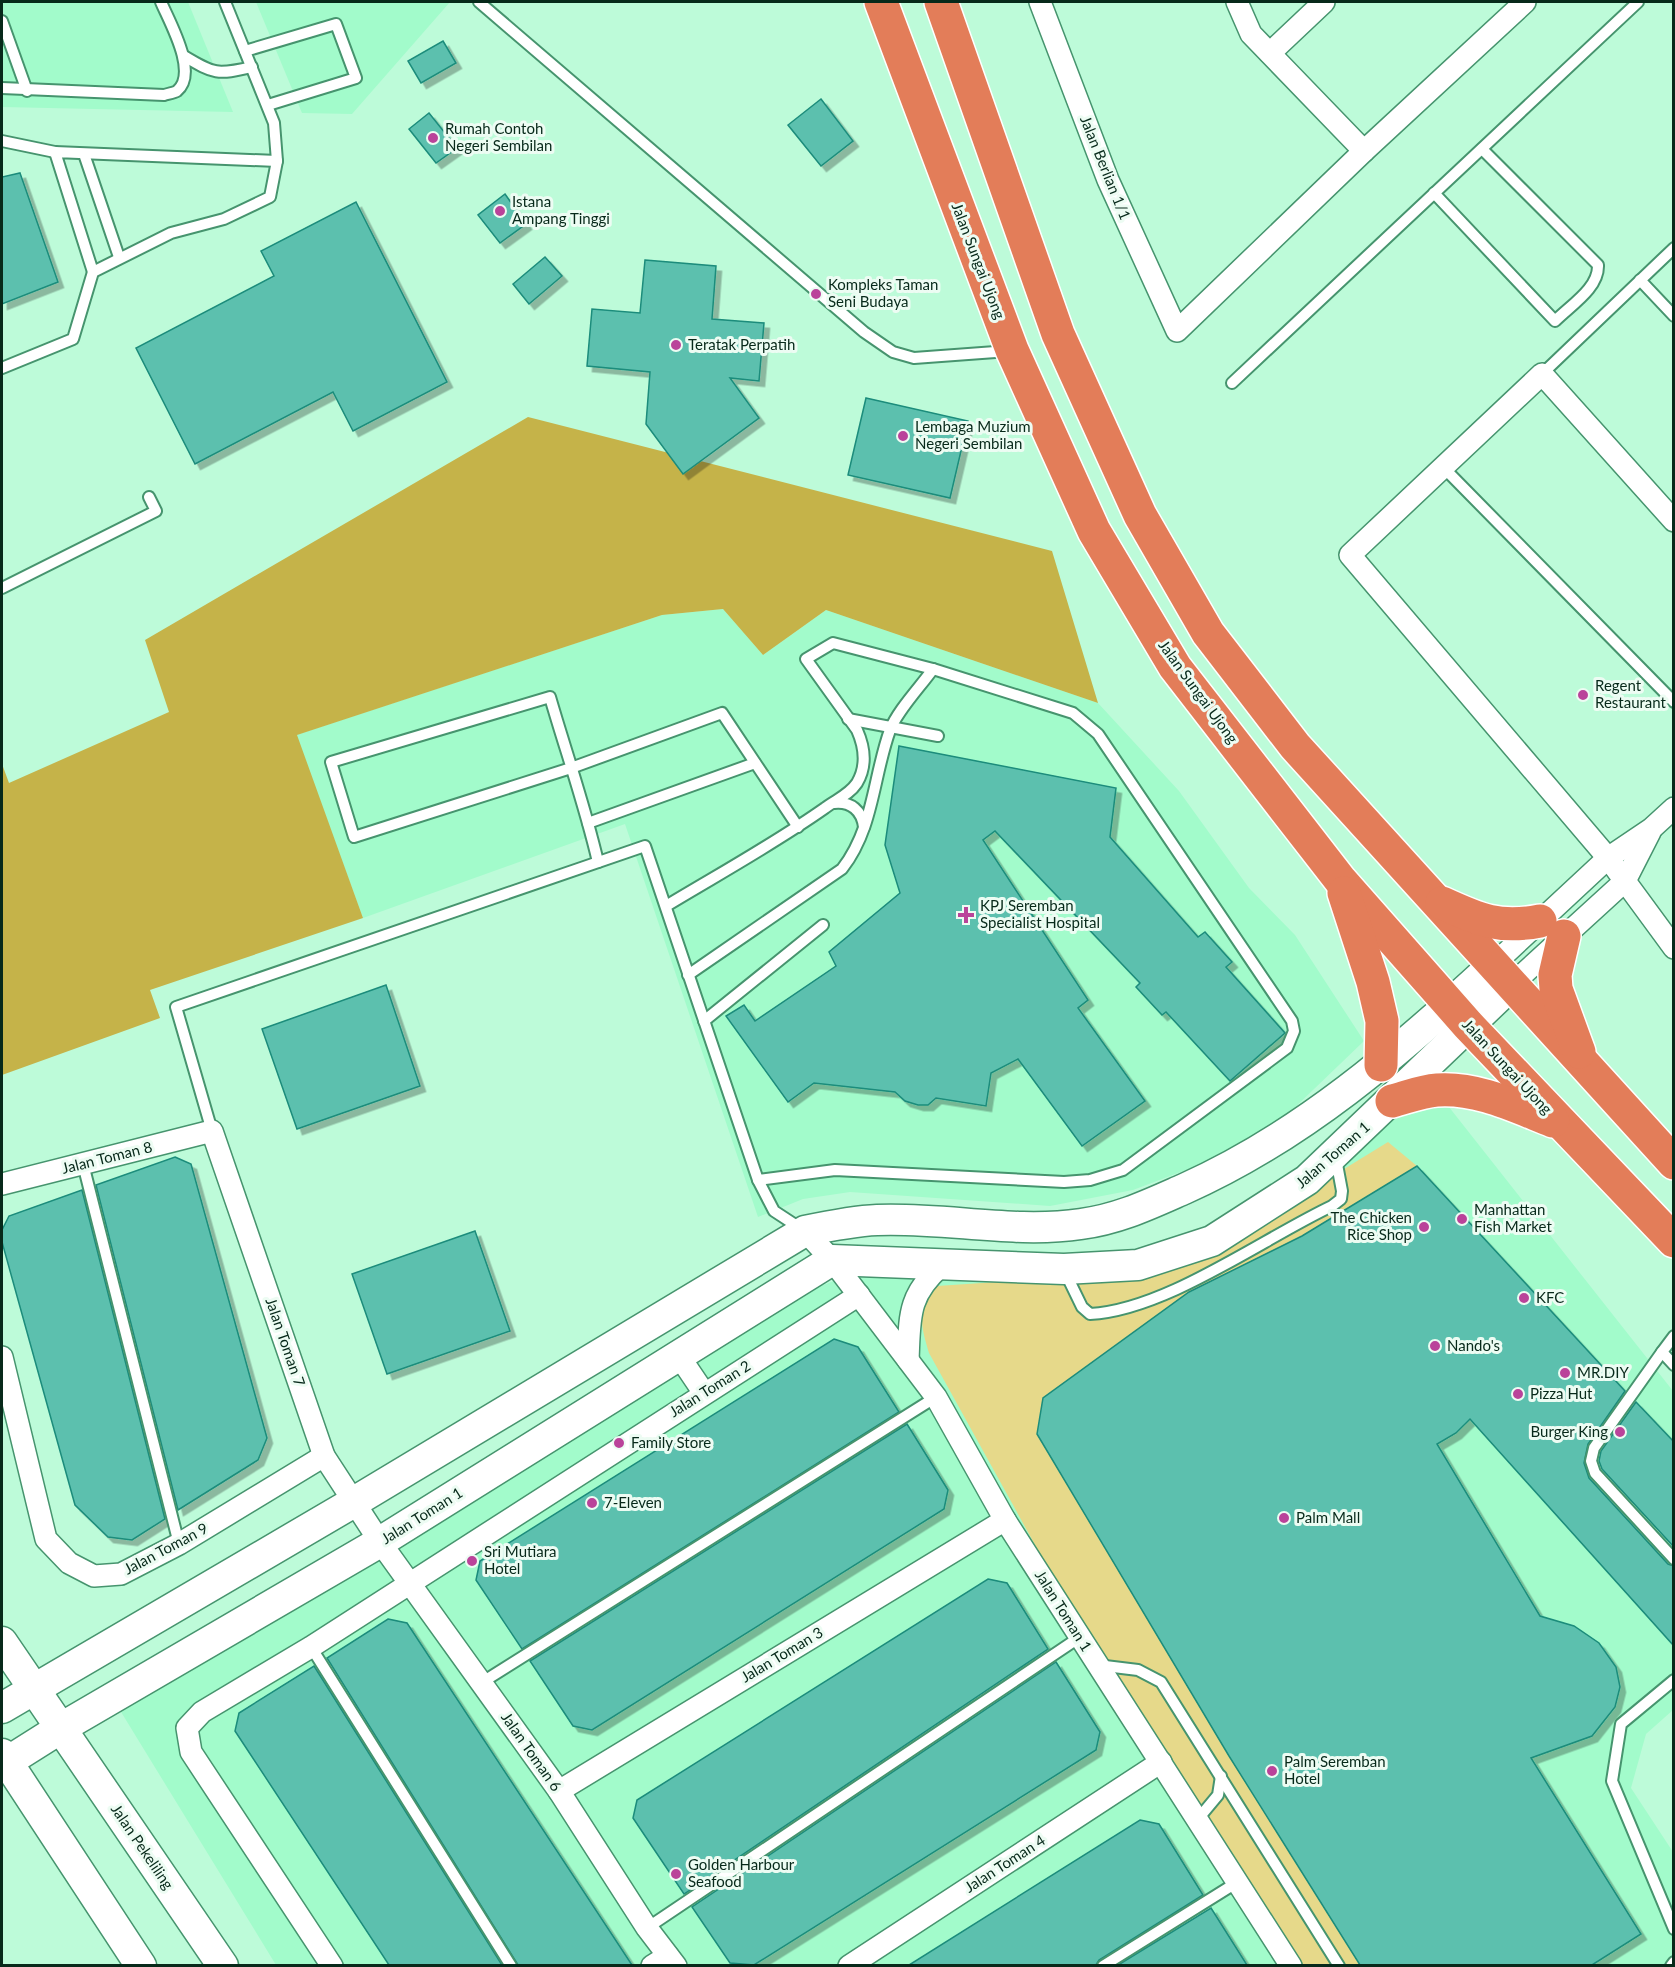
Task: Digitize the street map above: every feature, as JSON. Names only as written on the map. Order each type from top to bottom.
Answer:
[{"type":"highway","name":"Jalan Sungai Ujong","points":[[881,2],[1012,350],[1094,531],[1175,667],[1341,881],[1459,1015],[1674,1241]]},
{"type":"highway","points":[[941,2],[1058,334],[1140,514],[1209,633],[1295,746],[1501,976],[1674,1163]]},
{"type":"highway","points":[[1341,881],[1373,982],[1382,1021],[1381,1065]]},
{"type":"highway","points":[[1432,899],[1494,924],[1552,928],[1556,989],[1584,1066]]},
{"type":"highway","points":[[1392,1101],[1436,1090],[1472,1093],[1561,1123]]},
{"type":"street","name":"Jalan Berlian 1/1","points":[[1040,2],[1108,180],[1177,332],[1364,152]]},
{"type":"street","points":[[1237,2],[1251,34],[1364,152],[1525,2]]},
{"type":"street","points":[[1270,54],[1324,2]]},
{"type":"street","points":[[1674,521],[1542,374],[1350,555],[1608,858],[1674,948]]},
{"type":"street","points":[[1501,976],[1552,928],[1608,858],[1651,829],[1674,808]]},
{"type":"street","points":[[1501,976],[1552,928],[1625,881],[1651,829]]},
{"type":"street","name":"Jalan Toman 1","points":[[4,1758],[61,1728],[380,1542],[832,1260],[1064,1269],[1138,1265],[1212,1241],[1299,1186],[1335,1156],[1392,1101],[1459,1015],[1501,976]]},
{"type":"street","name":"Jalan Toman 1","points":[[2,1708],[354,1502],[805,1231],[843,1223],[878,1220],[1014,1227],[1081,1224],[1138,1211],[1210,1179],[1289,1132],[1381,1065],[1459,1015]]},
{"type":"street","name":"Jalan Toman 8","points":[[2,1184],[212,1131]]},
{"type":"street","name":"Jalan Toman 7","points":[[212,1131],[324,1456],[380,1542]]},
{"type":"street","name":"Jalan Toman 1","points":[[805,1231],[859,1294],[936,1397],[1005,1520],[1198,1819],[1286,1961]]},
{"type":"street","points":[[908,1360],[913,1302],[927,1278],[941,1266]]},
{"type":"street","name":"Jalan Toman 2","points":[[332,1965],[191,1752],[188,1728],[202,1712],[311,1647],[410,1581],[859,1294]]},
{"type":"street","points":[[679,1356],[704,1393]]},
{"type":"street","name":"Jalan Toman 9","points":[[2,1357],[46,1539],[69,1563],[94,1576],[122,1574],[179,1544],[324,1456]]},
{"type":"street","name":"Jalan Toman 3","points":[[558,1791],[1005,1520]]},
{"type":"street","name":"Jalan Toman 6","points":[[380,1542],[558,1791],[647,1928],[666,1962]]},
{"type":"street","name":"Jalan Pekeliling","points":[[2,1642],[223,1965]]},
{"type":"street","points":[[4,1758],[141,1965]]},
{"type":"street","name":"Jalan Toman 4","points":[[849,1965],[1161,1762]]},
{"type":"lane","points":[[2,88],[27,91],[164,95],[177,91],[183,82],[184,56],[161,2]]},
{"type":"lane","points":[[93,272],[171,233],[224,219],[270,197],[277,161],[274,123],[225,2]]},
{"type":"lane","points":[[479,2],[864,332],[893,352],[914,358],[1012,350]]},
{"type":"lane","points":[[1232,383],[1638,2]]},
{"type":"lane","points":[[2,21],[27,91]]},
{"type":"lane","points":[[245,51],[336,24],[356,78],[268,105]]},
{"type":"lane","points":[[184,56],[210,72],[225,73],[252,67]]},
{"type":"lane","points":[[2,141],[55,152],[277,161]]},
{"type":"lane","points":[[1434,193],[1555,321],[1593,284],[1598,275],[1598,265],[1482,149]]},
{"type":"lane","points":[[2,368],[73,339],[93,272],[55,152]]},
{"type":"lane","points":[[84,154],[119,257]]},
{"type":"lane","points":[[1542,374],[1674,248]]},
{"type":"lane","points":[[1640,280],[1674,316]]},
{"type":"lane","points":[[1443,467],[1674,702]]},
{"type":"lane","points":[[2,588],[156,511],[149,497]]},
{"type":"lane","points":[[666,906],[798,827],[851,791],[863,769],[863,743],[806,659],[833,643],[933,669],[1073,713],[1098,734],[1292,1021],[1294,1030],[1287,1048],[1123,1170],[1090,1180],[1064,1182],[835,1170],[759,1180]]},
{"type":"lane","points":[[688,975],[842,869],[855,852],[864,832],[891,728],[933,669]]},
{"type":"lane","points":[[598,862],[588,823],[571,768],[550,697],[331,762],[354,837],[571,768],[722,713],[798,827]]},
{"type":"lane","points":[[848,719],[939,736]]},
{"type":"lane","points":[[588,823],[755,763]]},
{"type":"lane","points":[[831,804],[847,804],[855,808],[861,814],[864,832]]},
{"type":"lane","points":[[212,1131],[176,1007],[645,846],[759,1180],[774,1211],[805,1231]]},
{"type":"lane","points":[[704,1021],[823,925]]},
{"type":"lane","points":[[1064,1269],[1084,1311],[1102,1313],[1145,1301],[1216,1269],[1341,1199],[1342,1191],[1335,1156]]},
{"type":"lane","points":[[83,1164],[179,1544]]},
{"type":"lane","points":[[1674,1336],[1594,1449],[1591,1461],[1595,1473],[1674,1559]]},
{"type":"lane","points":[[1662,1352],[1674,1365]]},
{"type":"lane","points":[[481,1683],[936,1397]]},
{"type":"lane","points":[[647,1928],[1080,1637]]},
{"type":"lane","points":[[311,1647],[511,1965]]},
{"type":"lane","points":[[1097,1665],[1138,1670],[1161,1682],[1339,1965]]},
{"type":"lane","points":[[1674,1680],[1621,1724],[1612,1781],[1674,1929]]},
{"type":"lane","points":[[1198,1819],[1218,1795],[1221,1775]]},
{"type":"lane","points":[[1103,1965],[1236,1883]]},
{"type":"shaded area","points":[[2,2],[188,2],[233,112],[2,107]]},
{"type":"shaded area","points":[[256,2],[450,2],[352,114],[302,113]]},
{"type":"shaded area","points":[[528,417],[1052,551],[1098,703],[826,610],[763,655],[723,609],[662,615],[297,735],[363,918],[150,990],[160,1018],[2,1075],[2,764],[9,783],[169,712],[145,640]]},
{"type":"shaded area","name":"KPJ Seremban Specialist Hospital","points":[[723,609],[763,655],[826,610],[1098,703],[1179,791],[1249,888],[1295,935],[1364,1041],[1288,1114],[1215,1159],[1133,1190],[1050,1206],[850,1192],[803,1199],[758,1217],[625,824],[363,918],[296,735],[662,615]]},
{"type":"shaded area","points":[[1434,1088],[1673,1391],[1673,1710],[1646,1734],[1631,1788],[1673,1852],[1673,1965],[276,1965],[118,1707],[777,1303],[862,1270],[1188,1270]]},
{"type":"shaded area","points":[[1388,1142],[1417,1166],[1302,1236],[1189,1292],[1043,1398],[1037,1434],[1242,1776],[1360,1965],[1296,1965],[1087,1639],[929,1353],[922,1318],[926,1303],[937,1286],[1012,1281],[1222,1244]]},
{"type":"building","points":[[443,41],[456,63],[421,83],[408,61]]},
{"type":"building","points":[[821,99],[853,141],[821,166],[788,125]]},
{"type":"building","name":"Rumah Contoh Negeri Sembilan","points":[[429,113],[457,148],[436,163],[409,129]]},
{"type":"building","points":[[20,173],[58,282],[2,304],[2,177]]},
{"type":"building","points":[[505,194],[526,224],[500,243],[478,215]]},
{"type":"building","points":[[356,202],[447,382],[353,431],[333,392],[195,464],[136,348],[274,276],[261,251]]},
{"type":"building","points":[[545,257],[562,276],[529,304],[513,284]]},
{"type":"building","name":"Teratak Perpatih","points":[[645,260],[716,266],[712,319],[764,323],[759,381],[730,378],[759,418],[683,474],[646,424],[650,372],[587,366],[592,309],[640,313]]},
{"type":"building","points":[[866,398],[968,421],[950,498],[848,475]]},
{"type":"building","points":[[899,746],[1116,788],[1110,837],[1198,937],[1205,932],[1232,962],[1226,967],[1285,1033],[1230,1081],[1166,1012],[1162,1015],[1136,987],[1140,983],[995,831],[983,840],[1088,1000],[1078,1008],[1145,1101],[1082,1146],[1018,1059],[991,1073],[986,1106],[936,1098],[928,1105],[918,1105],[905,1101],[895,1092],[814,1083],[788,1102],[726,1016],[744,1005],[755,1021],[836,966],[829,952],[900,893],[885,845]]},
{"type":"building","points":[[386,985],[420,1086],[297,1129],[262,1029]]},
{"type":"building","points":[[175,1157],[191,1164],[267,1438],[258,1460],[178,1510],[96,1185]]},
{"type":"building","name":"Palm Mall","points":[[1417,1166],[1625,1391],[1588,1444],[1584,1463],[1589,1478],[1668,1564],[1674,1566],[1674,1646],[1470,1419],[1456,1433],[1437,1444],[1540,1616],[1574,1626],[1599,1643],[1616,1667],[1620,1687],[1615,1707],[1592,1736],[1531,1758],[1641,1934],[1592,1965],[1360,1965],[1229,1756],[1037,1434],[1043,1398],[1189,1292],[1302,1236]]},
{"type":"building","points":[[82,1190],[165,1519],[132,1540],[108,1537],[75,1505],[2,1242],[2,1230],[9,1216]]},
{"type":"building","points":[[475,1231],[510,1331],[387,1374],[352,1274]]},
{"type":"building","points":[[834,1339],[858,1347],[899,1412],[522,1649],[476,1580],[480,1561]]},
{"type":"building","points":[[1636,1402],[1674,1442],[1674,1547],[1602,1469],[1599,1461],[1601,1451]]},
{"type":"building","points":[[907,1424],[948,1490],[944,1509],[592,1730],[573,1726],[530,1661]]},
{"type":"building","points":[[988,1579],[1007,1583],[1048,1649],[684,1894],[633,1818],[637,1800]]},
{"type":"building","points":[[388,1619],[407,1623],[632,1965],[518,1965],[327,1658]]},
{"type":"building","points":[[1056,1662],[1100,1732],[1096,1750],[754,1965],[730,1963],[692,1907]]},
{"type":"building","points":[[314,1666],[502,1965],[389,1965],[235,1731],[239,1713]]},
{"type":"building","points":[[1140,1820],[1159,1824],[1203,1895],[1099,1960],[1096,1965],[909,1965]]},
{"type":"building","points":[[1211,1908],[1247,1965],[1118,1965]]},
{"type":"place","name":"Rumah Contoh Negeri Sembilan","points":[[433,138]]},
{"type":"place","name":"Istana Ampang Tinggi","points":[[500,211]]},
{"type":"place","name":"Kompleks Taman Seni Budaya","points":[[816,294]]},
{"type":"place","name":"Teratak Perpatih","points":[[676,345]]},
{"type":"place","name":"Lembaga Muzium Negeri Sembilan","points":[[903,436]]},
{"type":"place","name":"Regent Restaurant","points":[[1583,695]]},
{"type":"place","name":"KPJ Seremban Specialist Hospital","points":[[966,915]]},
{"type":"place","name":"Manhattan Fish Market","points":[[1462,1219]]},
{"type":"place","name":"The Chicken Rice Shop","points":[[1424,1227]]},
{"type":"place","name":"KFC","points":[[1524,1298]]},
{"type":"place","name":"Nando's","points":[[1435,1346]]},
{"type":"place","name":"MR.DIY","points":[[1565,1373]]},
{"type":"place","name":"Pizza Hut","points":[[1518,1394]]},
{"type":"place","name":"Burger King","points":[[1620,1432]]},
{"type":"place","name":"Family Store","points":[[619,1443]]},
{"type":"place","name":"7-Eleven","points":[[592,1503]]},
{"type":"place","name":"Palm Mall","points":[[1284,1518]]},
{"type":"place","name":"Sri Mutiara Hotel","points":[[472,1561]]},
{"type":"place","name":"Palm Seremban Hotel","points":[[1272,1771]]},
{"type":"place","name":"Golden Harbour Seafood","points":[[676,1874]]}]
